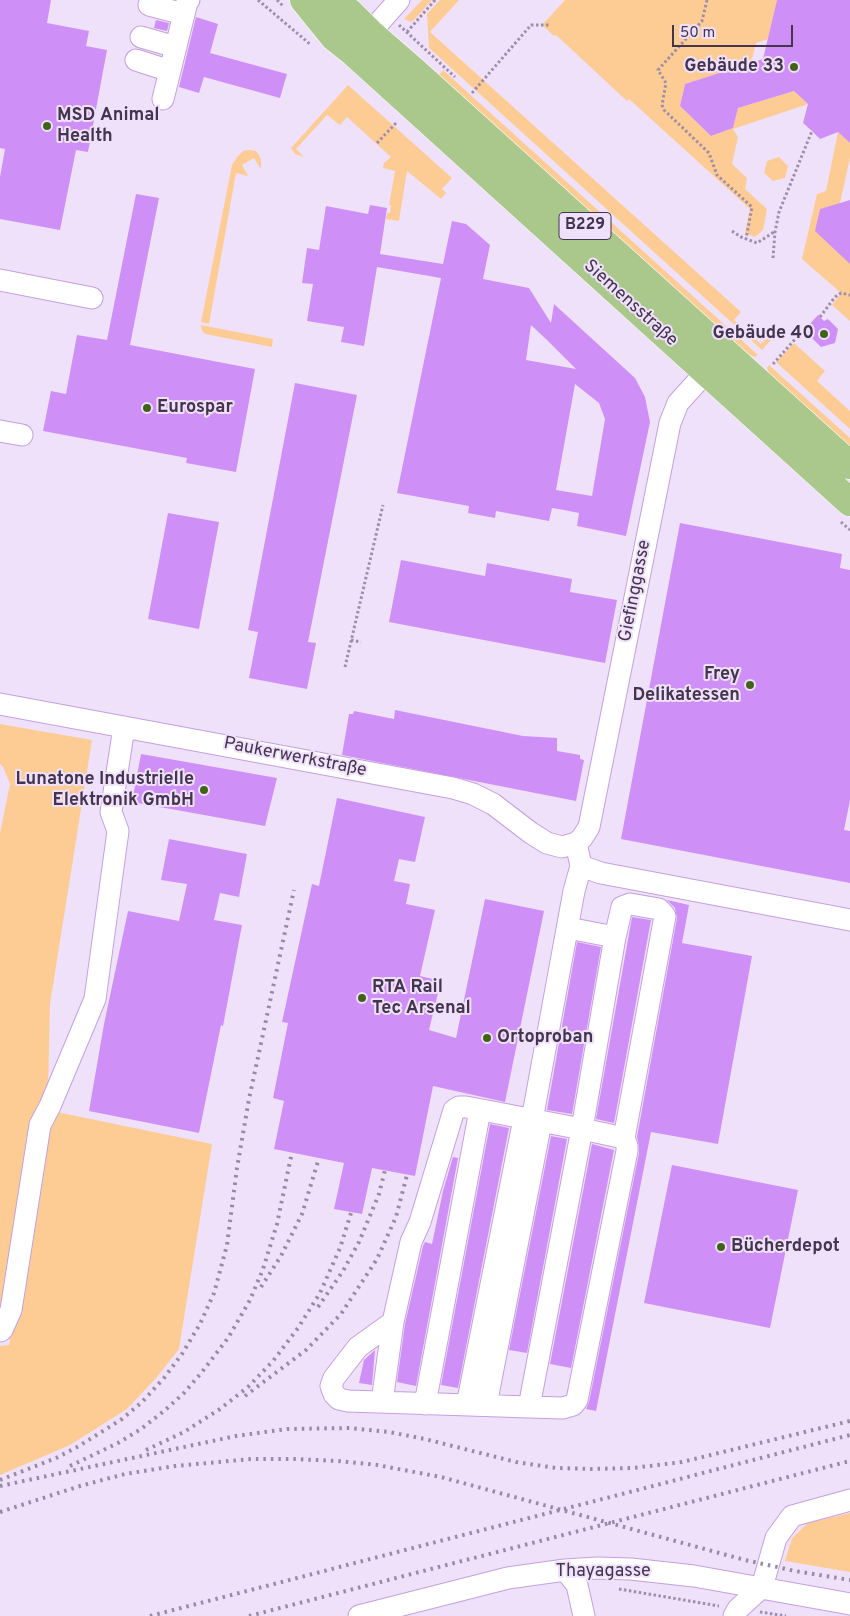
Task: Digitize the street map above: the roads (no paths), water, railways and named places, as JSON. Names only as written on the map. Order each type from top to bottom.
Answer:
[{"type":"main road","name":"Siemensstraße","points":[[304,0],[334,37],[362,43],[416,73],[850,466]]},
{"type":"main road","name":"Siemensstraße","points":[[325,0],[350,12],[362,43],[705,372],[850,502]]},
{"type":"street","points":[[362,43],[399,0]]},
{"type":"street","points":[[173,59],[142,33],[184,9]]},
{"type":"street","points":[[163,100],[184,9]]},
{"type":"street","points":[[0,280],[92,298]]},
{"type":"street","name":"Giefinggasse","points":[[576,843],[582,838],[589,827],[670,423],[678,403],[724,352]]},
{"type":"street","points":[[0,431],[22,435]]},
{"type":"street","name":"Paukerwerkstraße","points":[[0,704],[453,788],[482,798],[499,808],[531,834],[547,843],[562,846],[576,843]]},
{"type":"street","points":[[0,1331],[12,1310],[40,1125],[50,1106],[95,999],[118,831],[112,812],[124,727]]},
{"type":"street","points":[[476,1405],[532,1120],[574,891],[581,866],[576,843]]},
{"type":"street","points":[[581,866],[602,873],[850,920]]},
{"type":"street","points":[[393,1322],[358,1347],[334,1378],[331,1386],[334,1394],[339,1399],[348,1401],[425,1404],[563,1408],[573,1406],[577,1400],[627,1151],[624,1138],[665,916],[659,909],[630,904],[622,907],[529,1407]]},
{"type":"street","points":[[568,928],[616,937]]},
{"type":"street","points":[[382,1402],[393,1322],[411,1242],[420,1222],[450,1117],[454,1110],[459,1107],[480,1110],[624,1138]]},
{"type":"street","points":[[425,1404],[480,1110]]},
{"type":"street","points":[[736,1613],[762,1587],[776,1538],[792,1516],[850,1500]]},
{"type":"street","name":"Thayagasse","points":[[359,1616],[508,1578],[566,1570],[631,1569],[694,1576],[850,1604]]},
{"type":"street","points":[[566,1570],[576,1585],[584,1616]]},
{"type":"railway","points":[[0,1480],[56,1458],[122,1419],[142,1402],[164,1378],[182,1354],[200,1324],[214,1293],[227,1245],[237,1168],[249,1099],[294,890]]},
{"type":"railway","points":[[70,1466],[118,1443],[141,1429],[164,1411],[184,1393],[228,1338],[250,1300],[263,1269],[277,1224],[292,1152]]},
{"type":"railway","points":[[261,1287],[281,1256],[302,1214],[319,1158]]},
{"type":"railway","points":[[318,1307],[343,1271],[359,1242],[379,1194],[385,1170]]},
{"type":"railway","points":[[245,1396],[306,1350],[341,1314],[377,1259],[396,1217],[407,1175]]},
{"type":"railway","points":[[146,1450],[184,1432],[220,1409],[248,1387],[273,1361],[298,1328],[320,1293],[340,1248],[351,1213]]},
{"type":"railway","points":[[0,1486],[236,1436],[287,1429],[350,1428],[389,1432],[516,1462],[556,1468],[592,1469],[633,1468],[682,1462],[850,1421]]},
{"type":"railway","points":[[150,1616],[850,1435]]},
{"type":"railway","points":[[0,1512],[80,1486],[125,1474],[175,1466],[251,1459],[338,1461],[377,1465],[441,1477],[745,1560],[850,1580]]},
{"type":"railway","points":[[249,1616],[850,1461]]},
{"type":"place","name":"Gebäude 33","points":[[794,67]]},
{"type":"place","name":"MSD Animal Health","points":[[47,126]]},
{"type":"place","name":"Gebäude 40","points":[[824,334]]},
{"type":"place","name":"Eurospar","points":[[147,408]]},
{"type":"place","name":"Frey Delikatessen","points":[[750,685]]},
{"type":"place","name":"Lunatone Industrielle Elektronik GmbH","points":[[204,790]]},
{"type":"place","name":"RTA Rail Tec Arsenal","points":[[362,998]]},
{"type":"place","name":"Ortoproban","points":[[487,1038]]},
{"type":"place","name":"Bücherdepot","points":[[721,1247]]}]
